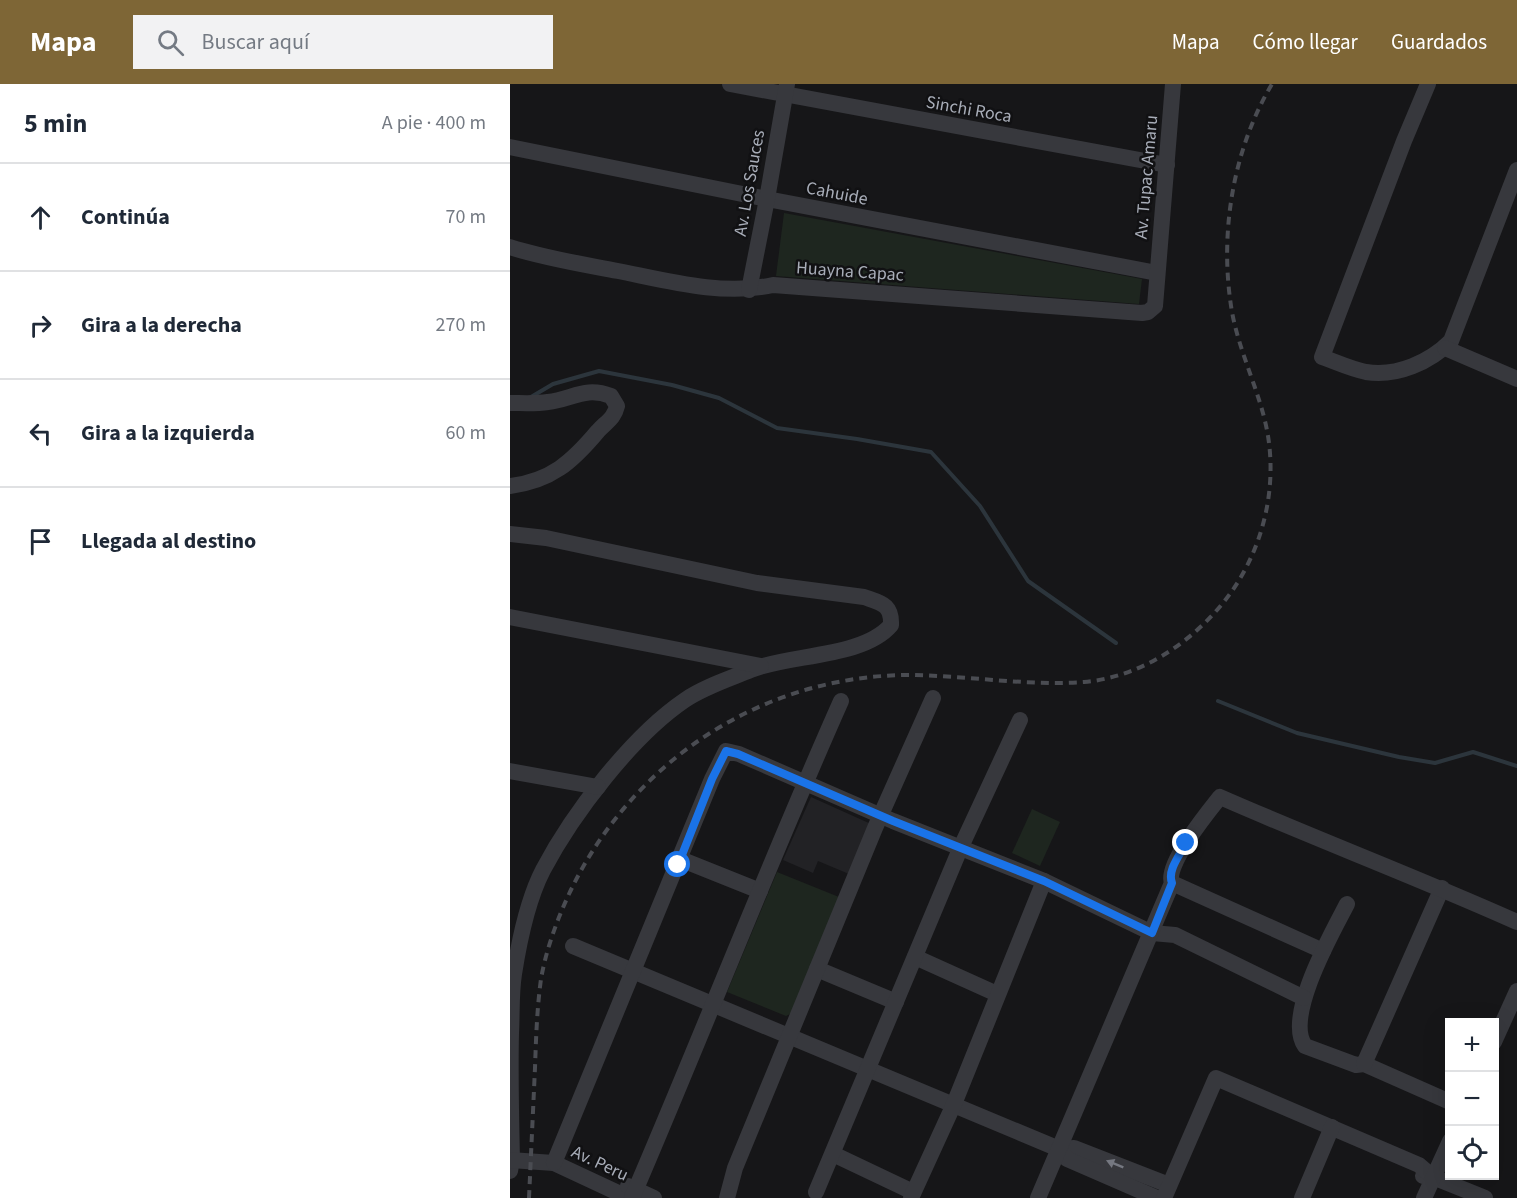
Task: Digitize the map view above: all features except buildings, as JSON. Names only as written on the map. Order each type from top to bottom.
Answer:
[{"type":"street","name":"Sinchi Roca","points":[[730,84],[786,90],[1167,165]]},
{"type":"street","name":"Av. Tupac Amaru","points":[[1157,273],[1173,84]]},
{"type":"street","points":[[1428,84],[1322,357],[1369,373],[1386,372],[1421,363],[1445,348],[1451,341],[1517,170]]},
{"type":"street","name":"Av. Los Sauces","points":[[749,290],[786,90]]},
{"type":"street","name":"Cahuide","points":[[510,147],[767,199],[1157,273]]},
{"type":"street","name":"Huayna Capac","points":[[510,247],[584,265],[711,287],[749,290],[773,285],[1142,314],[1155,306],[1157,273]]},
{"type":"street","points":[[1445,348],[1517,379]]},
{"type":"street","points":[[510,403],[549,402],[588,391],[612,396],[617,406],[614,416],[567,465],[526,484],[510,486]]},
{"type":"street","points":[[510,534],[546,538],[758,583],[864,597],[880,602],[891,615],[891,625],[877,639],[814,657],[761,666],[687,698],[665,714],[631,748],[598,787],[543,870],[534,891],[512,976],[511,1164],[556,1159],[632,1195],[654,1198]]},
{"type":"street","points":[[510,617],[761,666]]},
{"type":"street","points":[[727,1198],[735,1168],[881,816],[933,698]]},
{"type":"street","points":[[632,1195],[840,701]]},
{"type":"street","points":[[816,1192],[960,849],[1020,720]]},
{"type":"street","points":[[556,1159],[712,779],[726,751],[738,754],[960,849],[1044,881],[1152,933],[1175,936],[1304,998]]},
{"type":"street","points":[[510,771],[598,787]]},
{"type":"street","points":[[1038,1198],[1152,933],[1172,883],[1170,878],[1173,868],[1186,843],[1220,796],[1291,828],[1443,888],[1517,922]]},
{"type":"street","points":[[680,859],[759,891]]},
{"type":"street","points":[[833,1154],[912,1195],[954,1104],[1044,881]]},
{"type":"street","points":[[1172,883],[1323,951]]},
{"type":"street","points":[[1364,1064],[1443,888]]},
{"type":"street","points":[[1347,904],[1323,951],[1304,998],[1299,1019],[1300,1039],[1305,1046],[1356,1065],[1364,1064],[1445,1100]]},
{"type":"street","points":[[573,946],[1059,1149],[1074,1148],[1169,1194],[1219,1087],[1326,1132],[1415,1175],[1433,1177],[1485,1198]]},
{"type":"street","points":[[915,957],[997,994]]},
{"type":"street","points":[[818,969],[896,1002]]},
{"type":"street","points":[[1499,1031],[1517,991]]},
{"type":"street","points":[[1291,1198],[1326,1132]]},
{"type":"street","points":[[1302,1198],[1326,1132]]},
{"type":"street","points":[[1059,1149],[1067,1160],[1157,1198]]},
{"type":"street","points":[[1424,1198],[1445,1150]]},
{"type":"shaded area","points":[[784,213],[1142,279],[1139,304],[776,276]]},
{"type":"shaded area","points":[[811,797],[871,824],[849,874],[818,861],[813,873],[783,860]]},
{"type":"shaded area","points":[[1032,809],[1060,822],[1040,866],[1012,853]]},
{"type":"shaded area","points":[[777,872],[839,897],[792,1013],[786,1016],[727,992]]},
{"type":"waterway","points":[[531,397],[553,384],[599,371],[672,385],[719,398],[777,428],[931,452],[980,506],[1028,581],[1116,643]]},
{"type":"waterway","points":[[1218,701],[1297,733],[1399,757],[1435,763],[1473,752],[1517,766]]},
{"type":"railway","points":[[529,1198],[538,1012],[541,979],[549,946],[569,894],[596,846],[628,803],[666,766],[709,734],[755,709],[805,690],[858,679],[913,675],[1063,683],[1106,679],[1148,664],[1186,640],[1203,625],[1232,591],[1244,572],[1261,531],[1270,487],[1271,465],[1265,421],[1232,312],[1228,283],[1228,224],[1238,166],[1247,137],[1272,84]]},
{"type":"route","points":[[678,865],[712,779],[726,751],[738,754],[960,849],[1044,881],[1152,933],[1172,883],[1170,878],[1173,868],[1186,843]]}]
